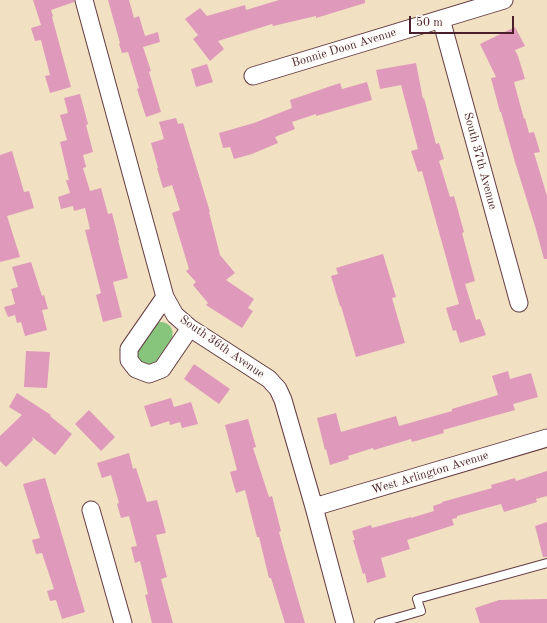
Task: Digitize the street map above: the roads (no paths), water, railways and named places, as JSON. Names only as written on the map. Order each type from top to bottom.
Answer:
[{"type":"street","name":"South 36th Avenue","points":[[84,0],[165,297],[175,315],[190,328],[269,379],[278,389],[283,400],[314,508],[344,623]]},
{"type":"street","name":"Bonnie Doon Avenue","points":[[253,76],[504,0]]},
{"type":"street","name":"South 37th Avenue","points":[[441,19],[519,303]]},
{"type":"street","points":[[165,297],[129,349],[129,360],[136,369],[149,374],[162,368],[190,328]]},
{"type":"street","name":"West Arlington Avenue","points":[[314,508],[547,438]]},
{"type":"street","points":[[91,510],[123,623]]},
{"type":"lane","points":[[379,623],[421,611],[417,599],[547,563]]}]
